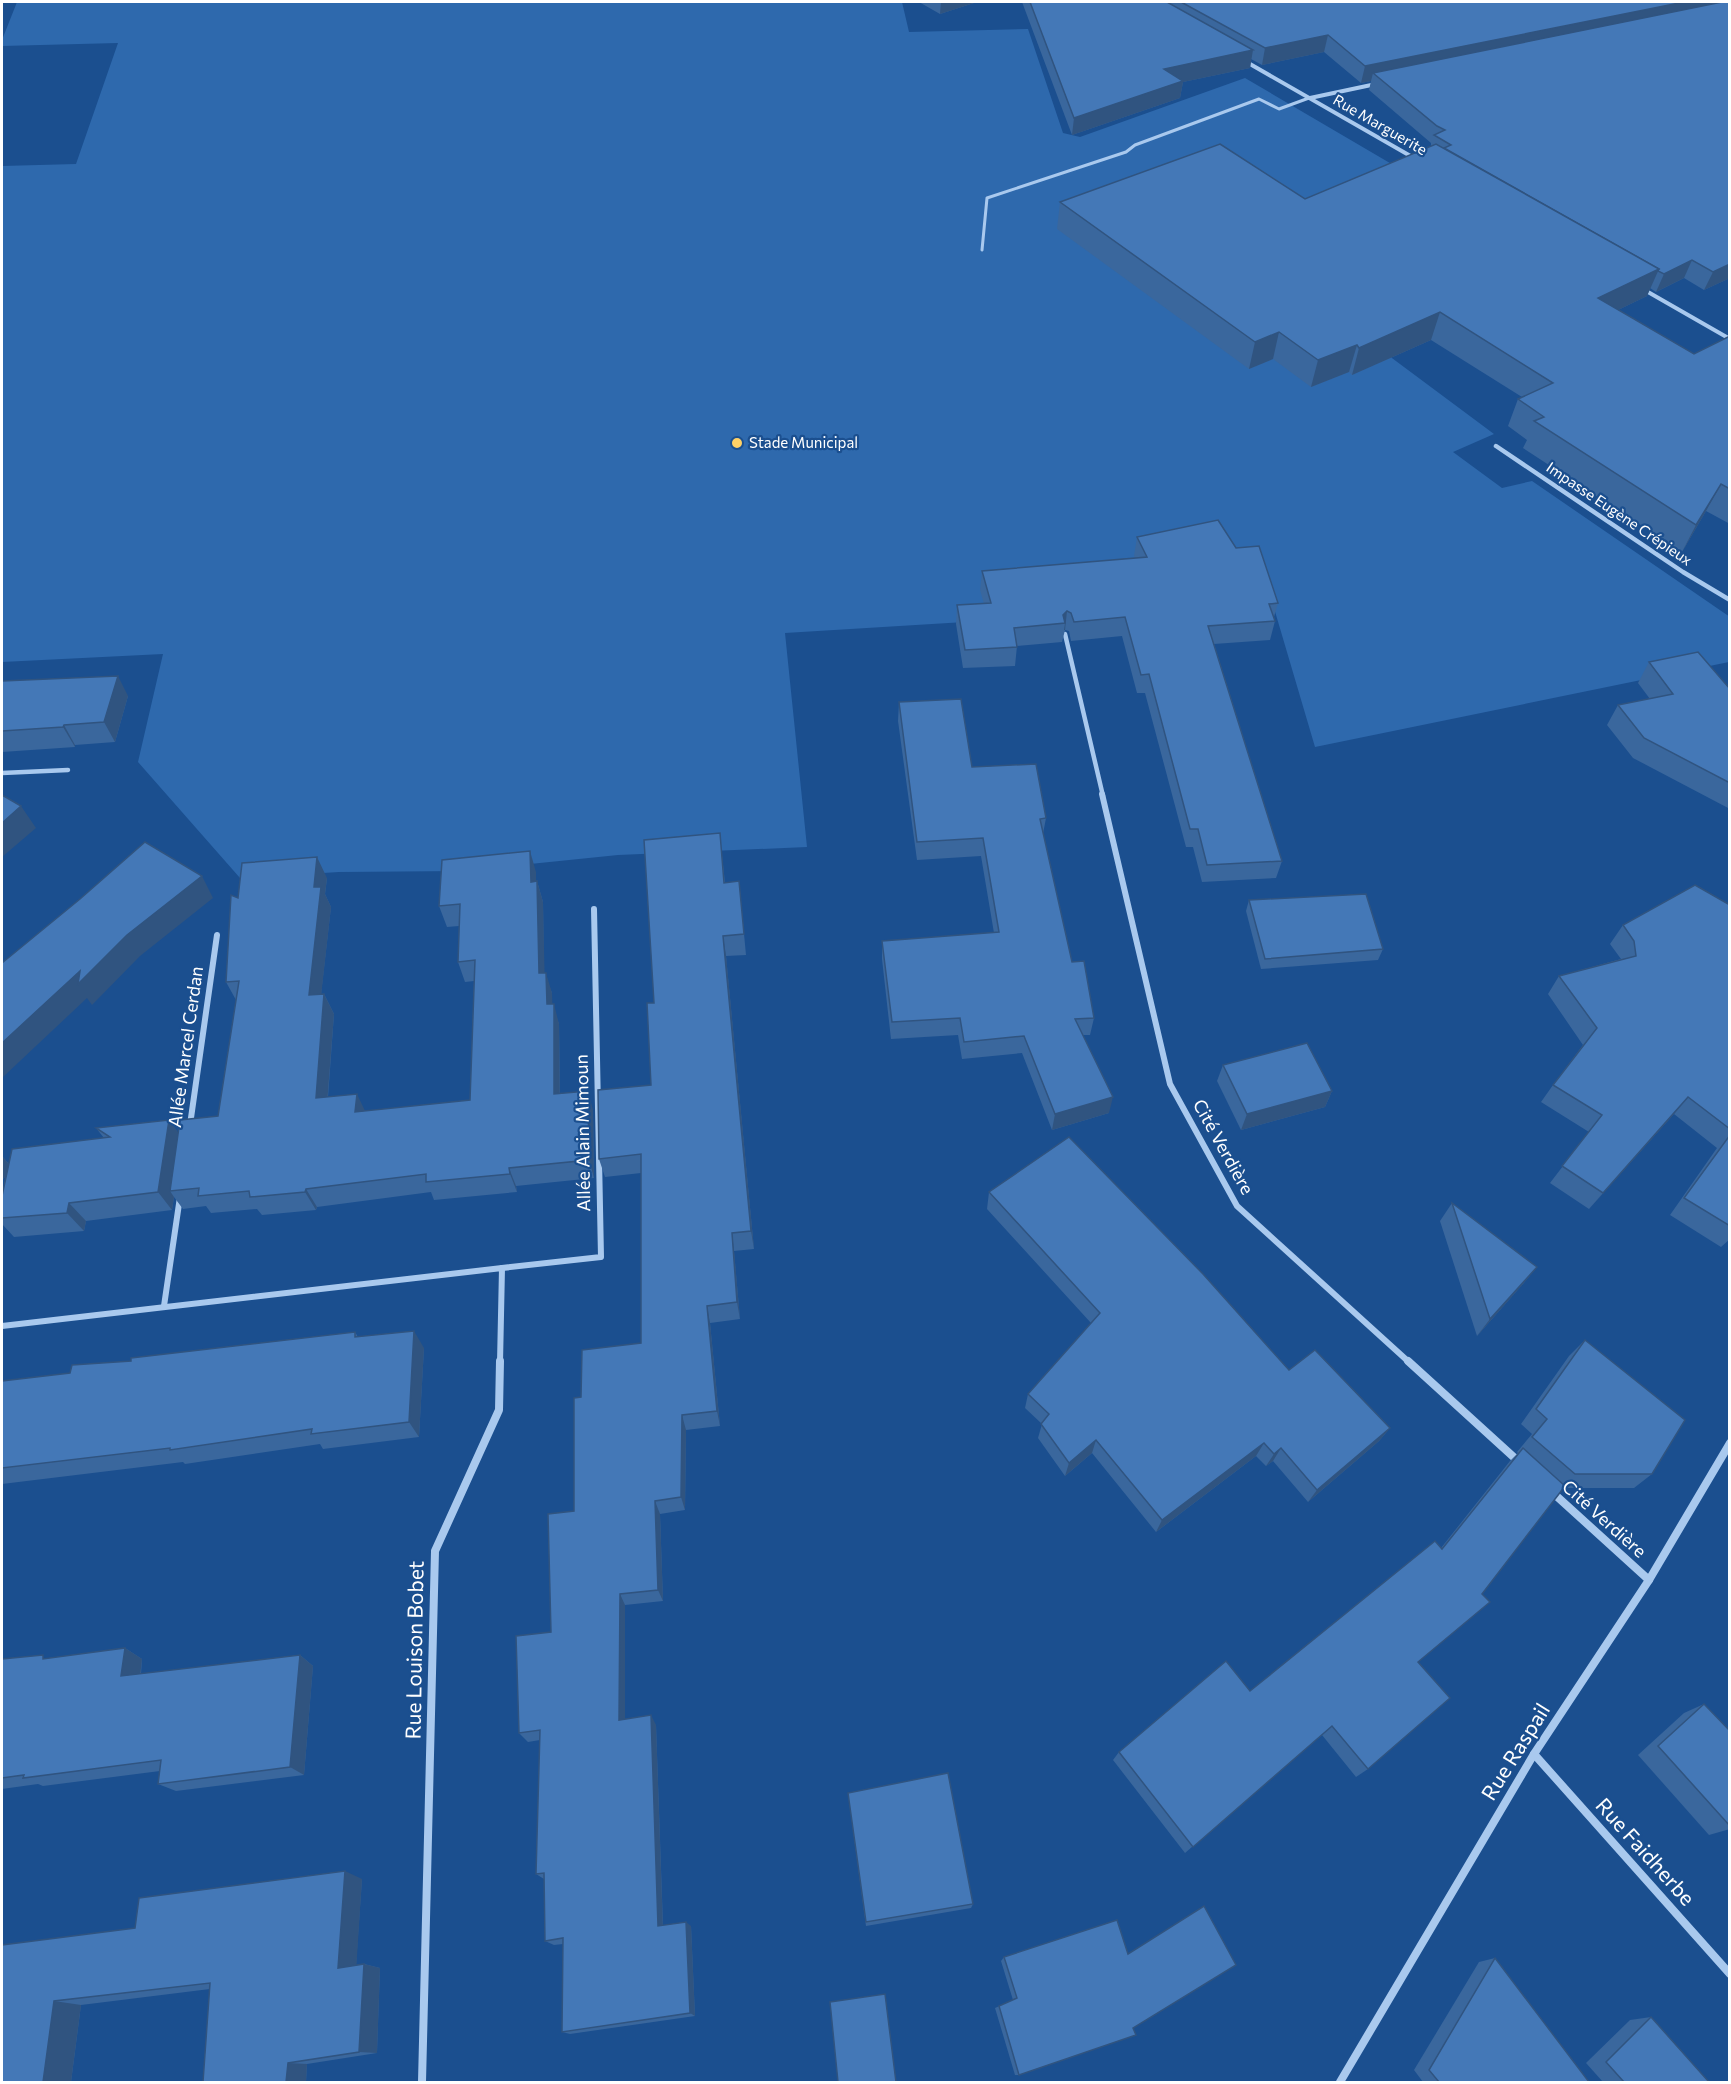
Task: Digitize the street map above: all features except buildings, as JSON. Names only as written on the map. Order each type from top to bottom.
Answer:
[{"type":"street","name":"Rue Marguerite","points":[[1237,56],[1422,163]]},
{"type":"street","points":[[1309,98],[1378,84]]},
{"type":"street","points":[[1637,286],[1730,339]]},
{"type":"street","name":"Impasse Eugène Crépieux","points":[[1496,446],[1683,572],[1730,600]]},
{"type":"street","name":"Cité Verdière","points":[[1065,634],[1170,1084],[1237,1206],[1526,1468]]},
{"type":"street","points":[[2,773],[69,770]]},
{"type":"street","name":"Allée Alain Mimoun","points":[[502,1268],[601,1257],[594,909]]},
{"type":"street","name":"Allée Marcel Cerdan","points":[[189,1132],[218,935]]},
{"type":"street","points":[[164,1306],[181,1190]]},
{"type":"street","points":[[2,1326],[502,1268]]},
{"type":"street","name":"Rue Louison Bobet","points":[[422,2082],[435,1551],[499,1410],[502,1268]]},
{"type":"street","name":"Rue Raspail","points":[[1340,2082],[1534,1754],[1649,1580],[1730,1443]]},
{"type":"street","name":"Cité Verdière","points":[[1544,1484],[1649,1580]]},
{"type":"street","name":"Rue Faidherbe","points":[[1534,1754],[1730,1974]]},
{"type":"lane","points":[[982,250],[987,198],[1126,152],[1135,145],[1259,99],[1279,110],[1309,98]]},
{"type":"shaded area","name":"Stade Municipal","points":[[17,2],[902,2],[909,32],[1028,29],[1063,133],[1080,137],[1245,78],[1482,217],[1318,303],[1494,434],[1453,452],[1502,488],[1532,481],[1730,617],[1729,662],[1315,747],[1261,564],[1045,617],[785,633],[807,847],[618,855],[462,871],[339,872],[240,878],[138,762],[163,654],[2,662],[2,166],[76,164],[118,43],[2,46],[2,40]]},
{"type":"place","name":"Stade Municipal","points":[[737,443]]}]
